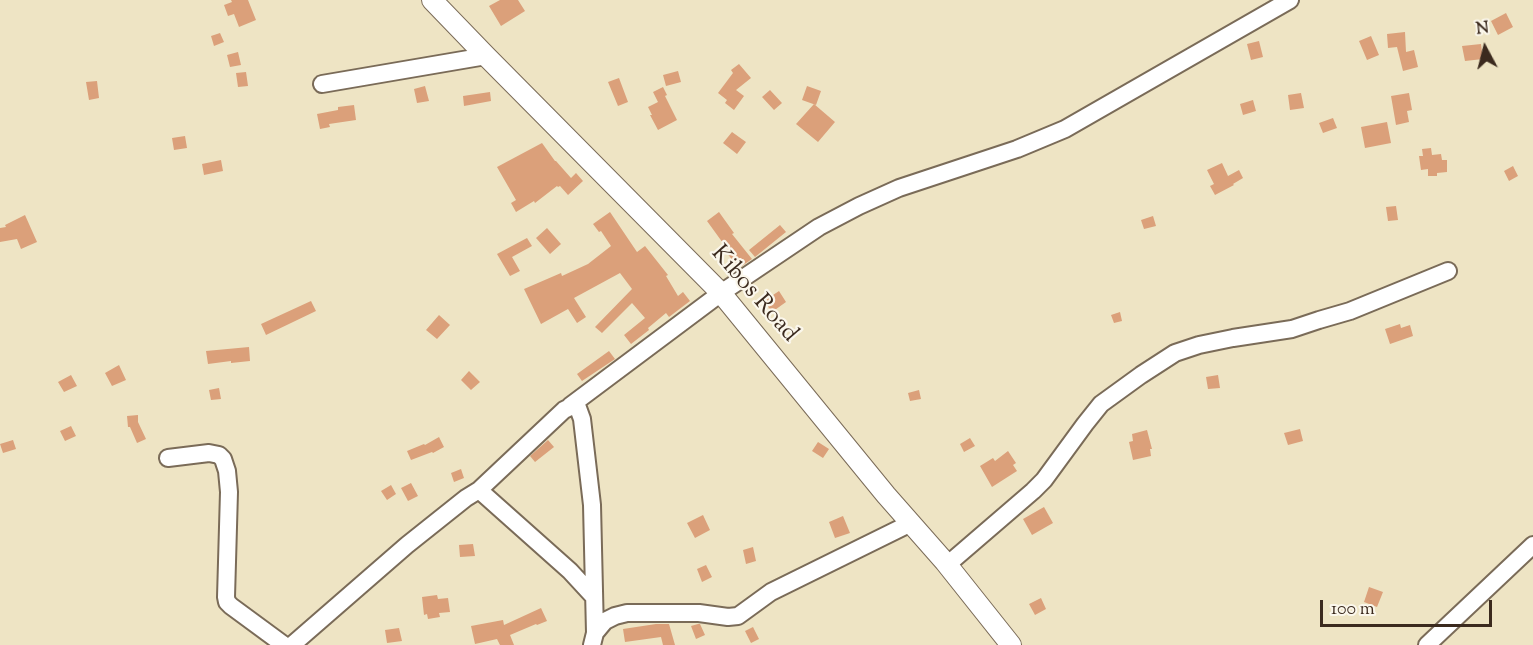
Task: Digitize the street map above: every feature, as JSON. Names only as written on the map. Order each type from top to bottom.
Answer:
[{"type":"main road","name":"Kibos Road","points":[[432,0],[721,293],[1011,645]]},
{"type":"street","points":[[292,645],[406,545],[479,490],[570,406],[721,293],[819,227],[899,188],[1017,149],[1065,129],[1290,0]]},
{"type":"street","points":[[322,84],[486,56]]},
{"type":"street","points":[[947,565],[1044,480],[1101,404],[1175,353],[1233,338],[1292,329],[1350,311],[1448,271]]},
{"type":"street","points":[[570,406],[578,408],[582,419],[592,505],[593,639]]},
{"type":"street","points":[[168,458],[209,453],[219,455],[223,459],[229,492],[226,597],[231,606],[284,645]]},
{"type":"street","points":[[479,490],[570,571],[594,597]]},
{"type":"street","points":[[593,639],[605,621],[627,614],[699,613],[738,616],[771,592],[911,523]]},
{"type":"street","points":[[1427,645],[1533,545]]},
{"type":"building","points":[[231,0],[248,0],[256,20],[239,27],[234,14],[228,16],[224,5],[232,2]]},
{"type":"building","points":[[500,0],[518,0],[525,11],[501,26],[489,6]]},
{"type":"building","points":[[1506,13],[1513,27],[1498,35],[1491,21]]},
{"type":"building","points":[[1405,32],[1406,52],[1414,50],[1418,67],[1403,71],[1397,47],[1388,48],[1387,34]]},
{"type":"building","points":[[220,33],[224,42],[214,46],[211,36]]},
{"type":"building","points":[[1371,36],[1379,55],[1367,60],[1359,41]]},
{"type":"building","points":[[1259,41],[1263,57],[1251,60],[1247,44]]},
{"type":"building","points":[[1481,44],[1483,59],[1465,61],[1462,46]]},
{"type":"building","points":[[238,52],[241,65],[230,67],[227,55]]},
{"type":"building","points":[[739,64],[751,78],[736,90],[744,96],[734,110],[718,93],[733,73],[731,70]]},
{"type":"building","points":[[678,71],[681,82],[666,86],[663,75]]},
{"type":"building","points":[[246,72],[248,86],[238,87],[236,73]]},
{"type":"building","points":[[619,78],[628,102],[618,106],[608,82]]},
{"type":"building","points":[[97,81],[99,98],[89,100],[86,82]]},
{"type":"building","points":[[425,86],[429,101],[417,103],[414,89]]},
{"type":"building","points":[[807,86],[821,91],[816,105],[802,100]]},
{"type":"building","points":[[663,87],[677,120],[658,130],[648,107],[658,102],[653,92]]},
{"type":"building","points":[[770,90],[782,103],[774,110],[762,97]]},
{"type":"building","points":[[490,92],[491,101],[464,106],[463,96]]},
{"type":"building","points":[[1301,93],[1304,108],[1290,110],[1288,95]]},
{"type":"building","points":[[1409,93],[1412,110],[1407,111],[1409,122],[1396,125],[1391,96]]},
{"type":"building","points":[[1253,100],[1256,111],[1243,115],[1240,104]]},
{"type":"building","points":[[814,104],[835,122],[818,142],[796,124]]},
{"type":"building","points":[[354,105],[356,120],[329,124],[330,127],[320,129],[317,114],[338,110],[338,107]]},
{"type":"building","points":[[1333,118],[1337,128],[1323,133],[1319,123]]},
{"type":"building","points":[[1387,122],[1391,143],[1365,148],[1361,127]]},
{"type":"building","points":[[732,132],[746,142],[737,154],[723,143]]},
{"type":"building","points":[[185,136],[187,148],[174,150],[172,138]]},
{"type":"building","points":[[542,143],[571,178],[576,173],[583,181],[568,195],[560,186],[557,186],[535,203],[534,201],[516,212],[511,203],[516,200],[497,167]]},
{"type":"building","points":[[1431,148],[1432,155],[1441,154],[1442,160],[1447,160],[1447,172],[1437,173],[1437,176],[1428,176],[1428,169],[1421,170],[1419,156],[1423,156],[1422,149]]},
{"type":"building","points":[[221,160],[223,171],[204,175],[202,164]]},
{"type":"building","points":[[1222,163],[1228,176],[1239,170],[1243,178],[1215,195],[1210,186],[1214,184],[1207,170]]},
{"type":"building","points":[[1513,166],[1518,176],[1509,181],[1504,171]]},
{"type":"building","points":[[1396,206],[1398,220],[1388,221],[1386,207]]},
{"type":"building","points":[[610,212],[637,252],[645,246],[668,275],[666,276],[678,296],[683,292],[690,301],[669,317],[666,313],[631,344],[624,335],[645,318],[632,303],[602,333],[595,327],[632,289],[620,273],[574,298],[586,317],[577,323],[568,309],[541,324],[524,289],[588,264],[611,246],[593,224]]},
{"type":"building","points":[[719,212],[734,233],[732,234],[752,259],[739,268],[707,221]]},
{"type":"building","points":[[25,215],[37,242],[21,249],[17,239],[0,242],[0,228],[6,227],[5,225]]},
{"type":"building","points":[[1153,216],[1156,226],[1144,229],[1141,220]]},
{"type":"building","points":[[780,225],[786,232],[755,257],[749,250]]},
{"type":"building","points":[[547,228],[561,244],[550,254],[536,238]]},
{"type":"building","points":[[527,238],[532,246],[512,257],[520,271],[510,276],[497,254]]},
{"type":"building","points":[[779,291],[786,302],[772,312],[764,301]]},
{"type":"building","points":[[311,301],[316,311],[266,335],[261,324]]},
{"type":"building","points":[[1120,312],[1122,321],[1114,323],[1111,315]]},
{"type":"building","points":[[439,315],[450,325],[437,339],[426,330]]},
{"type":"building","points":[[1400,324],[1401,328],[1410,325],[1413,336],[1390,344],[1385,329]]},
{"type":"building","points":[[249,347],[250,361],[208,364],[206,351]]},
{"type":"building","points":[[609,351],[615,359],[582,381],[577,374]]},
{"type":"building","points":[[119,365],[126,380],[112,386],[105,373]]},
{"type":"building","points":[[469,371],[480,382],[471,390],[461,380]]},
{"type":"building","points":[[71,375],[77,386],[64,392],[58,382]]},
{"type":"building","points":[[1218,375],[1220,388],[1208,389],[1206,377]]},
{"type":"building","points":[[219,388],[221,399],[211,400],[209,390]]},
{"type":"building","points":[[919,390],[921,399],[910,401],[908,393]]},
{"type":"building","points":[[138,415],[138,422],[146,439],[137,443],[128,427],[127,416]]},
{"type":"building","points":[[71,426],[76,436],[65,441],[60,431]]},
{"type":"building","points":[[1300,429],[1303,441],[1288,445],[1284,433]]},
{"type":"building","points":[[1147,430],[1152,449],[1150,449],[1151,456],[1133,460],[1129,442],[1133,441],[1132,434]]},
{"type":"building","points":[[439,437],[444,447],[411,460],[407,451]]},
{"type":"building","points":[[970,438],[975,446],[964,452],[960,444]]},
{"type":"building","points":[[13,440],[16,449],[3,453],[0,444]]},
{"type":"building","points":[[548,440],[554,447],[535,462],[530,456]]},
{"type":"building","points":[[818,442],[829,449],[823,458],[812,451]]},
{"type":"building","points":[[1008,451],[1016,463],[1013,465],[1017,471],[992,487],[980,466],[993,458],[995,461]]},
{"type":"building","points":[[461,469],[464,478],[454,482],[451,473]]},
{"type":"building","points":[[411,483],[418,496],[408,501],[401,488]]},
{"type":"building","points":[[391,485],[396,494],[387,500],[381,491]]},
{"type":"building","points":[[1044,507],[1053,523],[1032,535],[1023,519]]},
{"type":"building","points":[[703,515],[710,530],[695,538],[687,523]]},
{"type":"building","points":[[843,516],[850,533],[835,538],[829,522]]},
{"type":"building","points":[[473,544],[475,556],[460,557],[459,545]]},
{"type":"building","points":[[753,547],[756,561],[746,564],[743,550]]},
{"type":"building","points":[[706,565],[712,577],[702,582],[697,569]]},
{"type":"building","points":[[1369,587],[1383,592],[1377,607],[1364,602]]},
{"type":"building","points":[[437,595],[438,599],[448,598],[450,612],[439,613],[440,617],[428,619],[427,614],[424,615],[422,597]]},
{"type":"building","points":[[1041,598],[1046,609],[1035,615],[1029,604]]},
{"type":"building","points":[[541,608],[547,621],[510,635],[514,645],[500,645],[497,639],[475,644],[471,626],[503,620],[504,625]]},
{"type":"building","points":[[669,624],[675,645],[663,645],[661,637],[625,642],[623,629]]},
{"type":"building","points":[[700,624],[705,635],[696,639],[691,626]]},
{"type":"building","points":[[753,627],[759,639],[751,643],[745,631]]},
{"type":"building","points":[[399,628],[402,641],[387,643],[385,630]]}]
